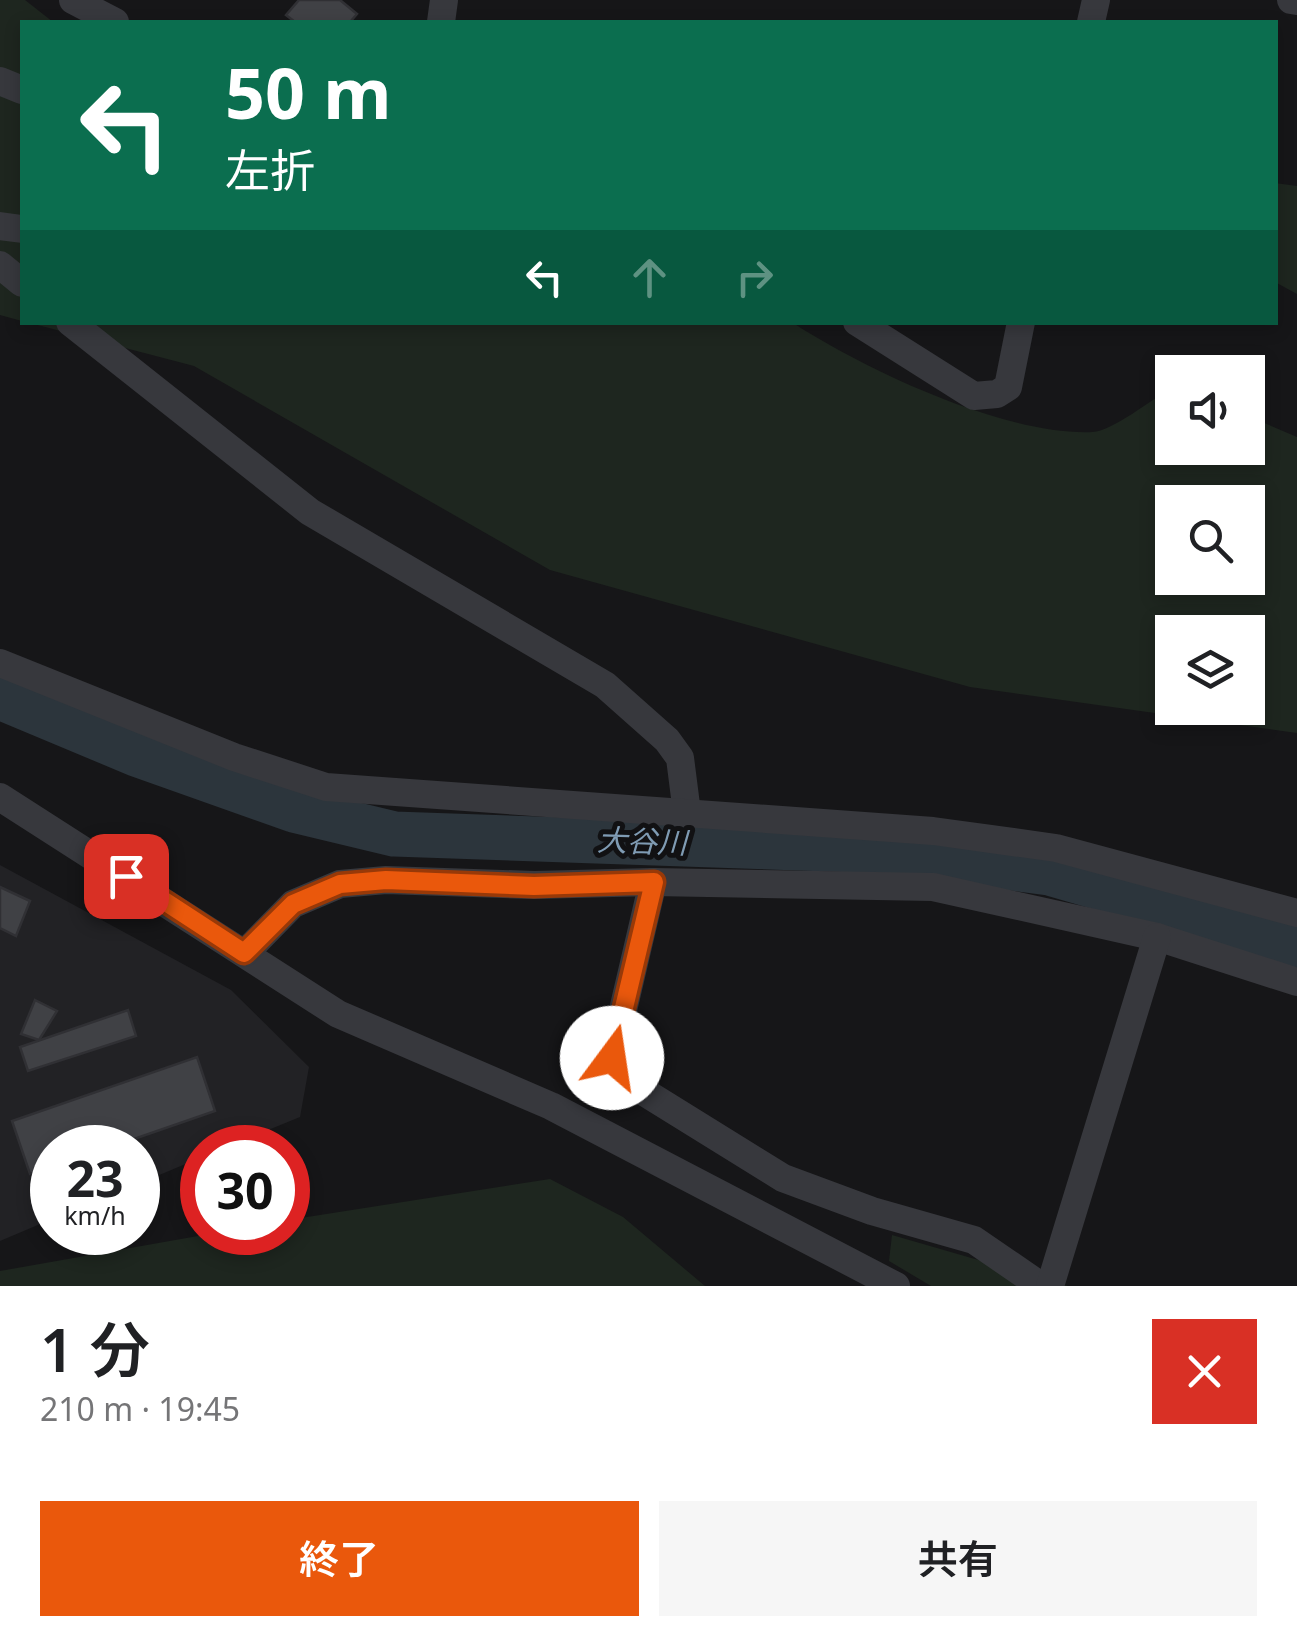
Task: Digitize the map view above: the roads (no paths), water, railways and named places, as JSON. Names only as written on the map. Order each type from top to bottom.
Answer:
[{"type":"street","points":[[73,0],[111,20]]},
{"type":"street","points":[[0,265],[20,281]]},
{"type":"street","points":[[74,325],[310,512],[605,684],[667,740],[680,758],[687,813]]},
{"type":"street","points":[[862,325],[974,396],[997,394],[1008,386],[1019,325]]},
{"type":"street","points":[[0,664],[234,758],[326,787],[932,831],[1056,848],[1297,913]]},
{"type":"street","points":[[0,797],[338,1014],[552,1106],[896,1286]]},
{"type":"street","points":[[244,953],[293,904],[340,884],[386,880],[534,886],[654,882],[933,886],[1157,937],[1297,982]]},
{"type":"street","points":[[654,882],[612,1058],[632,1085],[783,1178],[872,1212],[974,1240],[1040,1286]]},
{"type":"street","points":[[1050,1286],[1157,937]]},
{"type":"waterway","name":"大谷川","points":[[0,697],[136,754],[294,810],[394,834],[886,851],[1049,873],[1297,945]]}]
